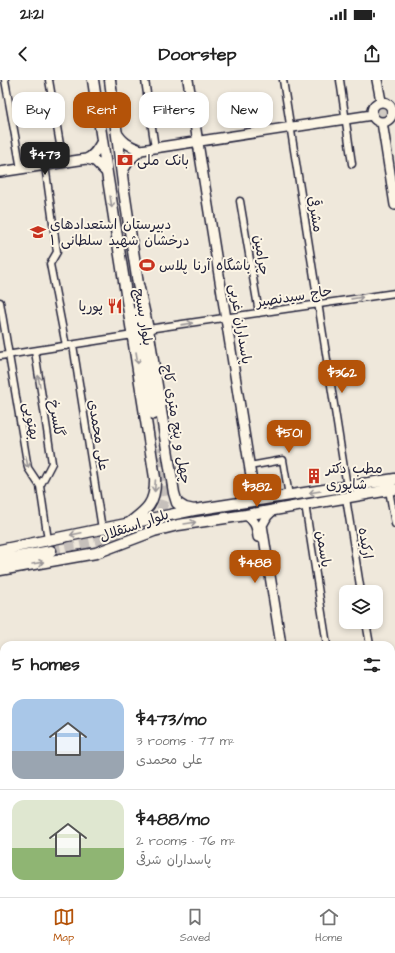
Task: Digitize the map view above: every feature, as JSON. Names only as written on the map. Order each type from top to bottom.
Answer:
[{"type":"main road","name":"بلوار بسیج","points":[[94,80],[107,174],[133,335],[159,450],[153,499],[149,507],[128,524]]},
{"type":"main road","name":"بلوار بسیج","points":[[110,80],[115,130],[138,284]]},
{"type":"main road","name":"چهل و پنج متری کاج","points":[[138,284],[148,329],[159,450],[177,503],[185,508],[194,510]]},
{"type":"main road","points":[[138,284],[136,295],[159,450]]},
{"type":"main road","name":"بلوار استقلال","points":[[28,543],[194,510],[395,479]]},
{"type":"main road","name":"بلوار استقلال","points":[[0,570],[96,553],[154,531],[178,525],[392,490]]},
{"type":"main road","points":[[0,544],[28,543]]},
{"type":"main road","points":[[0,550],[28,543]]},
{"type":"main road","points":[[0,560],[51,551]]},
{"type":"street","points":[[5,80],[21,169]]},
{"type":"street","points":[[49,80],[63,162]]},
{"type":"street","points":[[145,80],[155,148]]},
{"type":"street","name":"پاسداران غربی","points":[[188,80],[255,501]]},
{"type":"street","name":"مشرقی","points":[[283,80],[347,487]]},
{"type":"street","points":[[340,80],[352,164]]},
{"type":"street","points":[[377,80],[381,101]]},
{"type":"street","points":[[381,101],[389,104],[394,111],[390,118],[382,122],[376,120],[372,115],[373,106],[381,101]]},
{"type":"street","points":[[115,130],[122,141],[127,145],[141,150],[372,115]]},
{"type":"street","points":[[382,122],[395,205]]},
{"type":"street","points":[[86,159],[96,151],[102,141]]},
{"type":"street","points":[[122,178],[127,162],[141,150]]},
{"type":"street","points":[[0,172],[86,159],[94,161],[107,174]]},
{"type":"street","points":[[45,165],[57,252],[50,264],[66,346]]},
{"type":"street","name":"چرامین","points":[[240,201],[259,313]]},
{"type":"street","name":"حاج سیدنصیر","points":[[148,329],[395,293]]},
{"type":"street","name":"بهتویی","points":[[0,302],[28,468],[40,486],[48,540]]},
{"type":"street","points":[[0,356],[133,335]]},
{"type":"street","name":"علی محمدی","points":[[73,345],[102,529]]},
{"type":"street","name":"گلسرخ","points":[[35,351],[52,463],[40,486]]},
{"type":"street","points":[[249,466],[282,460],[289,496]]},
{"type":"street","points":[[392,490],[395,524]]},
{"type":"street","name":"ارکیده","points":[[346,498],[360,585]]},
{"type":"street","name":"یاسمن","points":[[305,504],[326,641]]},
{"type":"street","points":[[273,510],[259,526],[274,641]]},
{"type":"street","points":[[246,515],[259,526],[280,641]]},
{"type":"street","points":[[367,629],[369,641]]},
{"type":"shaded area","points":[[378,103],[386,103],[391,108],[389,119],[386,121],[378,121],[373,116],[373,108]]},
{"type":"tunnel","points":[[51,551],[92,543],[122,535],[148,523],[157,516],[165,499],[159,448]]},
{"type":"place","name":"بانک ملی","points":[[125,160]]},
{"type":"place","name":"دبیرستان استعدادهای درخشان شهید سلطانی ۱","points":[[38,232]]},
{"type":"place","name":"باشگاه آرنا پلاس","points":[[147,265]]},
{"type":"place","name":"پوریا","points":[[115,306]]},
{"type":"place","name":"مطب دکتر شاپوری","points":[[314,476]]}]
